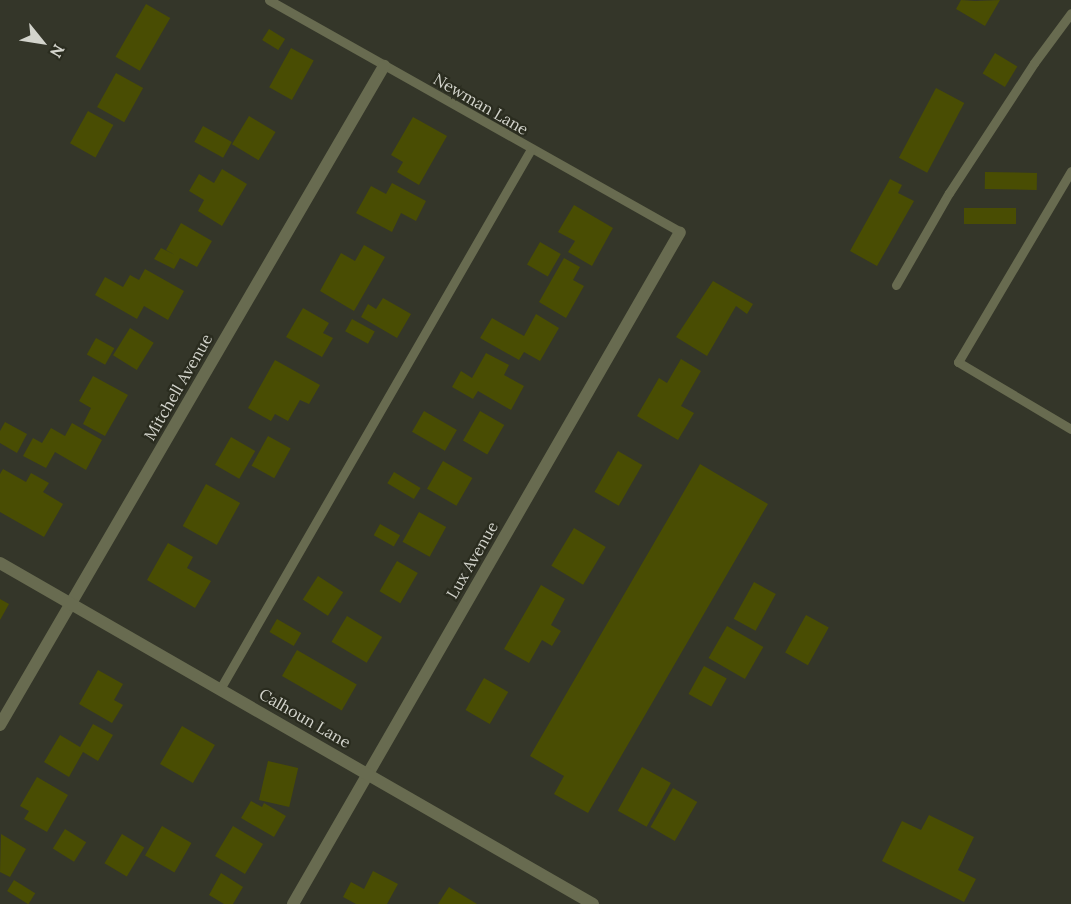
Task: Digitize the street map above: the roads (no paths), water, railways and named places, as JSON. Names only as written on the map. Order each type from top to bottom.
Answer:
[{"type":"street","name":"Mitchell Avenue","points":[[0,725],[384,66]]},
{"type":"street","name":"Lux Avenue","points":[[293,904],[680,232]]},
{"type":"street","name":"Calhoun Lane","points":[[0,563],[369,773],[593,904]]},
{"type":"lane","name":"Newman Lane","points":[[269,0],[680,232]]},
{"type":"lane","points":[[896,285],[949,193],[1034,63],[1071,13]]},
{"type":"lane","points":[[220,689],[531,149]]},
{"type":"lane","points":[[1070,426],[958,362],[1071,171]]}]
